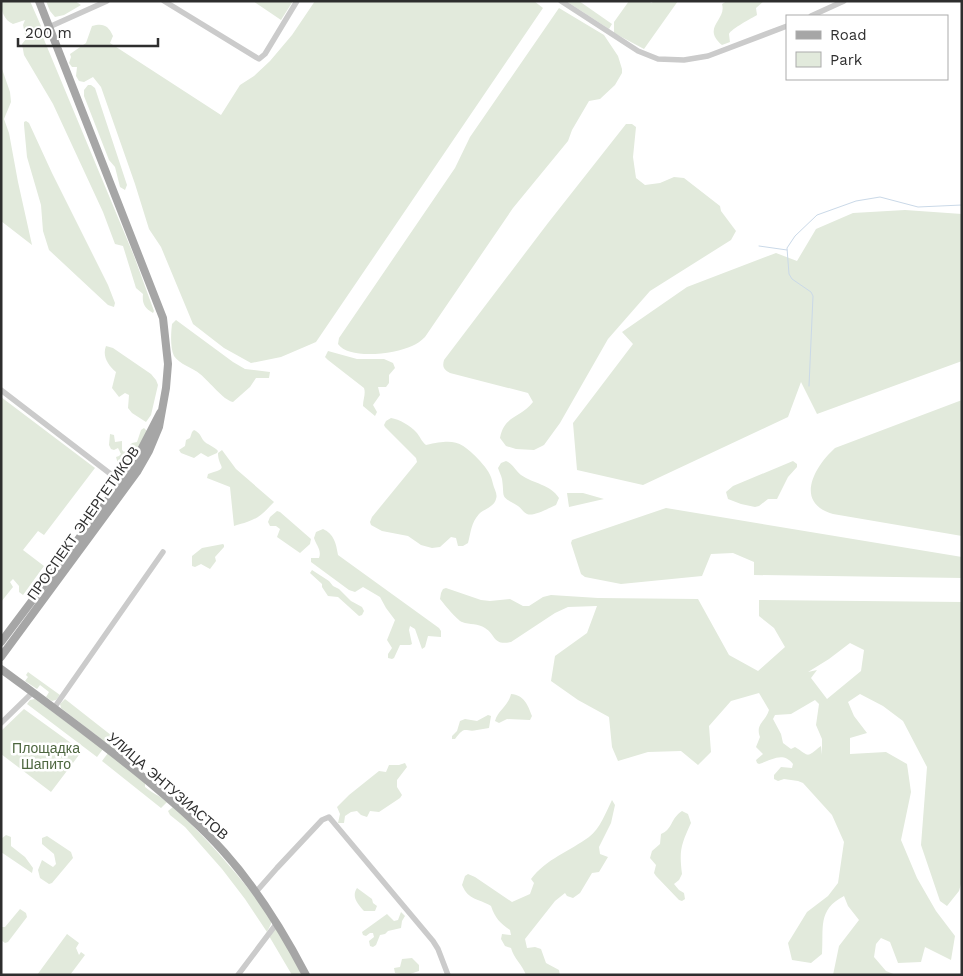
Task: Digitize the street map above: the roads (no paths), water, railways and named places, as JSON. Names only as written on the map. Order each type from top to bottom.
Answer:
[{"type":"main road","name":"ПРОСПЕКТ ЭНЕРГЕТИКОВ","points":[[1,642],[58,566],[81,542],[149,451],[159,427],[168,364],[163,318],[39,1]]},
{"type":"main road","name":"ПРОСПЕКТ ЭНЕРГЕТИКОВ","points":[[97,521],[121,482],[134,471]]},
{"type":"main road","name":"ПРОСПЕКТ ЭНЕРГЕТИКОВ","points":[[1,656],[66,571],[81,542]]},
{"type":"main road","points":[[58,566],[66,571]]},
{"type":"main road","name":"УЛИЦА ЭНТУЗИАСТОВ","points":[[1,668],[108,748],[209,836],[256,892],[277,923],[306,975]]},
{"type":"street","points":[[49,27],[107,1]]},
{"type":"street","points":[[164,1],[258,59],[265,54],[298,1]]},
{"type":"street","points":[[561,1],[638,50],[658,59],[684,60],[708,56],[786,26]]},
{"type":"street","points":[[814,15],[844,1]]},
{"type":"street","points":[[1,390],[121,482]]},
{"type":"street","points":[[54,708],[163,552]]},
{"type":"street","points":[[1,723],[33,692]]},
{"type":"street","points":[[256,892],[322,820],[329,817],[433,941],[438,949],[446,974]]},
{"type":"street","points":[[238,975],[277,923]]},
{"type":"waterway","points":[[809,386],[813,296],[811,292],[792,279],[789,274],[787,248],[795,236],[817,215],[856,201],[880,197],[918,207],[962,205]]},
{"type":"waterway","points":[[759,246],[787,250]]},
{"type":"park label","name":"Площадка Шапито","points":[[46,756]]}]
